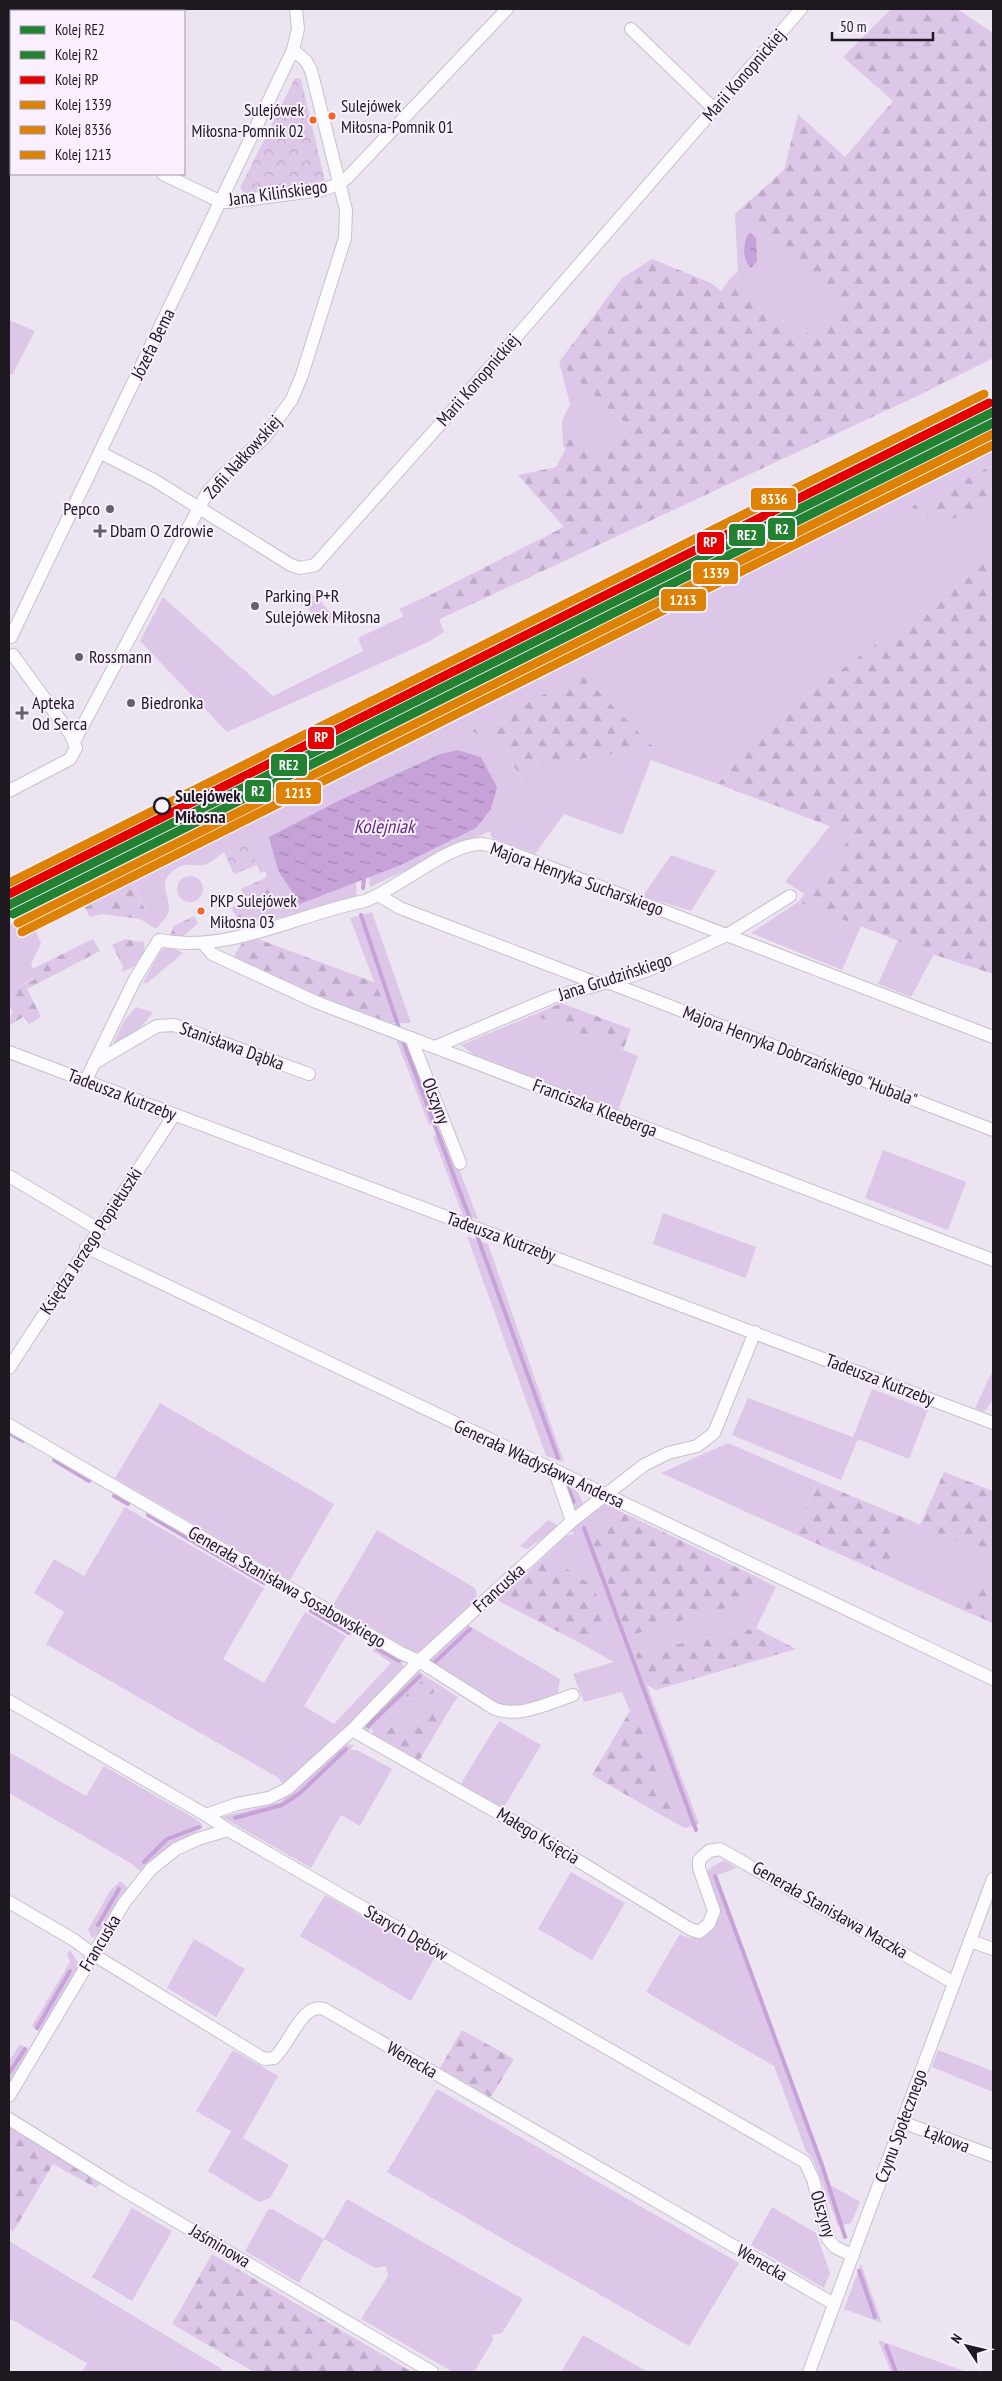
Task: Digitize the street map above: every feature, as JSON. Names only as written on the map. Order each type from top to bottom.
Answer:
[{"type":"street","name":"Józefa Bema","points":[[10,636],[101,453],[293,50],[298,29],[296,9]]},
{"type":"street","points":[[339,184],[348,177],[507,9]]},
{"type":"street","name":"Marii Konopnickiej","points":[[101,453],[154,480],[200,507],[291,565],[304,568],[317,563],[801,9]]},
{"type":"street","points":[[631,29],[714,109]]},
{"type":"street","name":"Zofii Nałkowskiej","points":[[9,791],[70,759],[75,751],[75,740],[200,507],[216,481],[274,426],[297,387],[345,238],[346,210],[311,70],[306,61],[293,50]]},
{"type":"street","name":"Jana Kilińskiego","points":[[165,175],[220,202],[238,202],[322,190],[339,184]]},
{"type":"street","points":[[10,636],[17,644],[17,649],[11,656],[75,740]]},
{"type":"street","name":"Majora Henryka Sucharskiego","points":[[94,1063],[135,979],[159,940],[174,943],[204,943],[232,938],[380,896],[446,856],[464,848],[480,844],[507,851],[993,1037]]},
{"type":"street","name":"Majora Henryka Dobrzańskiego \"Hubala\"","points":[[380,896],[400,908],[993,1130]]},
{"type":"street","name":"Jana Grudzińskiego","points":[[435,1047],[553,997],[662,965],[727,936],[790,896]]},
{"type":"street","name":"Franciszka Kleeberga","points":[[204,943],[212,954],[302,997],[993,1260]]},
{"type":"street","name":"Stanisława Dąbka","points":[[94,1063],[150,1028],[166,1024],[185,1029],[309,1074]]},
{"type":"street","name":"Olszyny","points":[[411,1038],[460,1163]]},
{"type":"street","name":"Tadeusza Kutrzeby","points":[[9,1052],[993,1423]]},
{"type":"street","points":[[85,1082],[94,1063]]},
{"type":"street","name":"Księdza Jerzego Popiełuszki","points":[[9,1368],[86,1247],[174,1115]]},
{"type":"street","points":[[9,1176],[98,1229]]},
{"type":"street","name":"Generała Władysława Andersa","points":[[86,1247],[993,1679]]},
{"type":"street","name":"Francuska","points":[[206,1815],[237,1804],[269,1798],[287,1789],[352,1730],[419,1660],[572,1521],[644,1465],[668,1453],[697,1446],[714,1433],[755,1332]]},
{"type":"street","name":"Generała Stanisława Sosabowskiego","points":[[9,1425],[400,1653],[419,1660],[495,1709],[507,1713],[523,1711],[573,1695]]},
{"type":"street","points":[[555,1472],[572,1521]]},
{"type":"street","name":"Starych Dębów","points":[[9,1701],[206,1815],[228,1830],[805,2162]]},
{"type":"street","name":"Małego Księcia","points":[[352,1730],[521,1826],[690,1929],[699,1932],[705,1928],[714,1911],[699,1868],[703,1855]]},
{"type":"street","name":"Francuska","points":[[9,2096],[124,1903],[151,1869],[176,1849],[198,1839],[228,1830]]},
{"type":"street","name":"Generała Stanisława Maczka","points":[[703,1855],[709,1850],[720,1849],[954,1983]]},
{"type":"street","name":"Czynu Społecznego","points":[[808,2372],[993,1879]]},
{"type":"street","name":"Wenecka","points":[[9,1902],[74,1940],[94,1955],[264,2058],[274,2058],[281,2053],[306,2012],[318,2007],[324,2009],[834,2304]]},
{"type":"street","points":[[970,1940],[993,1949]]},
{"type":"street","name":"Jaśminowa","points":[[9,2118],[120,2188],[432,2372]]},
{"type":"street","name":"Łąkowa","points":[[902,2122],[993,2156]]},
{"type":"street","name":"Olszyny","points":[[805,2162],[813,2179],[828,2239],[834,2247],[853,2256]]},
{"type":"green space","points":[[891,9],[957,9],[993,33],[993,358],[913,398],[438,620],[430,595],[564,527],[518,475],[556,467],[565,450],[562,421],[601,456],[630,428],[559,362],[622,278],[652,259],[711,283],[721,291],[733,275],[801,337],[843,303],[738,211],[784,170],[798,114],[845,157],[893,101],[843,57]]},
{"type":"green space","points":[[295,78],[301,79],[325,181],[246,195],[240,188]]},
{"type":"green space","points":[[738,211],[843,303],[801,337],[733,275],[738,272],[735,214]]},
{"type":"green space","points":[[9,320],[35,331],[12,375],[9,373]]},
{"type":"green space","points":[[559,362],[630,428],[601,456],[562,421],[570,404]]},
{"type":"green space","points":[[993,423],[993,465],[912,507],[967,516],[993,501],[993,557],[767,725],[718,784],[651,760],[622,835],[564,814],[535,854],[492,838],[490,831],[370,887],[369,877],[401,865],[497,787],[481,757],[458,750],[440,754],[340,800],[300,904],[356,882],[357,899],[292,915],[271,883],[263,879],[267,876],[265,871],[260,873],[257,865],[224,852],[211,862],[178,867],[168,875],[165,886],[169,907],[168,913],[156,929],[140,919],[147,913],[122,862],[141,853],[155,852],[168,846],[176,835],[290,778],[311,774],[326,760]],"holes":[[[473,731],[653,747],[538,766],[523,784],[505,747]]]},
{"type":"green space","points":[[993,465],[993,501],[967,516],[938,521],[911,507]]},
{"type":"green space","points":[[993,557],[993,974],[935,955],[798,902],[853,835],[718,784],[767,725]]},
{"type":"green space","points":[[304,593],[316,597],[344,624],[313,617],[303,597]]},
{"type":"green space","points":[[430,595],[444,632],[428,642],[227,732],[140,641],[163,597],[273,696],[363,651],[358,638],[404,616],[399,609]]},
{"type":"green space","points":[[582,675],[653,747],[538,766],[523,784],[505,747],[472,731]]},
{"type":"green space","points":[[830,826],[853,835],[805,894],[785,882]]},
{"type":"green space","points":[[245,842],[257,865],[234,874],[224,852]]},
{"type":"green space","points":[[671,855],[716,871],[691,911],[643,896]]},
{"type":"green space","points":[[122,862],[147,914],[140,919],[102,914],[90,917],[73,887]]},
{"type":"green space","points":[[190,876],[199,880],[203,889],[199,898],[190,902],[181,898],[177,889],[181,880]]},
{"type":"green space","points":[[263,879],[271,883],[292,915],[271,920],[240,922],[231,908],[246,900],[241,889]]},
{"type":"green space","points":[[798,902],[861,926],[842,970],[751,933]]},
{"type":"green space","points":[[372,912],[411,1023],[390,1023],[350,918]]},
{"type":"green space","points":[[28,915],[41,943],[31,964],[35,978],[9,991],[9,925]]},
{"type":"green space","points":[[194,916],[198,923],[180,939],[170,936],[174,926]]},
{"type":"green space","points":[[247,935],[376,983],[390,1023],[278,980],[234,956]]},
{"type":"green space","points":[[93,939],[100,951],[27,989],[41,1017],[29,1024],[23,1017],[9,1026],[12,1011],[9,1005],[9,991],[35,979],[32,969]]},
{"type":"green space","points":[[125,939],[135,941],[124,968],[112,945]]},
{"type":"green space","points":[[898,940],[934,954],[911,997],[878,984]]},
{"type":"green space","points":[[135,941],[144,942],[142,958],[131,968],[121,972]]},
{"type":"green space","points":[[168,945],[183,953],[147,983],[143,983],[160,952]]},
{"type":"green space","points":[[561,1003],[631,1029],[623,1050],[533,1015]]},
{"type":"green space","points":[[136,1007],[153,1012],[136,1031],[113,1044],[124,1021]]},
{"type":"green space","points":[[533,1015],[638,1056],[617,1113],[483,1062],[461,1045]]},
{"type":"green space","points":[[396,1039],[408,1042],[437,1123],[429,1125]]},
{"type":"green space","points":[[445,1132],[478,1219],[463,1216],[433,1136]]},
{"type":"green space","points":[[883,1150],[966,1182],[948,1230],[865,1198]]},
{"type":"green space","points":[[663,1213],[756,1247],[746,1278],[653,1244]]},
{"type":"green space","points":[[467,1236],[488,1244],[564,1462],[546,1456]]},
{"type":"green space","points":[[992,1372],[993,1400],[984,1412],[975,1408]]},
{"type":"green space","points":[[872,1389],[928,1410],[909,1459],[858,1439],[841,1480],[732,1435],[748,1398],[853,1437]]},
{"type":"green space","points":[[160,1403],[334,1504],[290,1580],[115,1478]]},
{"type":"green space","points":[[728,1443],[818,1482],[795,1534],[661,1473]]},
{"type":"green space","points":[[944,1472],[993,1491],[993,1541],[986,1554],[920,1525]]},
{"type":"green space","points":[[561,1480],[575,1489],[580,1495],[583,1504],[575,1515]]},
{"type":"green space","points":[[818,1482],[907,1519],[884,1574],[795,1534]]},
{"type":"green space","points":[[605,1504],[626,1514],[588,1529],[732,1606],[759,1578],[776,1587],[756,1628],[635,1653],[699,1824],[685,1828],[668,1819],[673,1811],[636,1710],[630,1711],[622,1692],[584,1702],[573,1674],[614,1662],[580,1643],[608,1625],[593,1586],[546,1555],[566,1536],[574,1534],[571,1528]]},
{"type":"green space","points":[[125,1507],[264,1588],[223,1659],[264,1683],[305,1612],[346,1636],[304,1706],[334,1724],[391,1663],[373,1651],[378,1645],[402,1660],[404,1670],[297,1775],[283,1784],[277,1777],[46,1644],[64,1612],[34,1593],[54,1559],[84,1576]]},
{"type":"green space","points":[[626,1514],[759,1578],[732,1606],[628,1636],[588,1529]]},
{"type":"green space","points":[[907,1519],[985,1553],[993,1541],[993,1569],[960,1609],[884,1574]]},
{"type":"green space","points":[[548,1520],[559,1526],[527,1549],[520,1546]]},
{"type":"green space","points":[[377,1530],[475,1588],[477,1598],[473,1604],[424,1649],[413,1654],[410,1650],[333,1605]]},
{"type":"green space","points":[[546,1555],[593,1586],[608,1625],[580,1643],[497,1600]]},
{"type":"green space","points":[[993,1569],[993,1623],[960,1609]]},
{"type":"green space","points":[[466,1624],[560,1679],[558,1692],[551,1698],[517,1709],[494,1704],[430,1662],[432,1657]]},
{"type":"green space","points":[[756,1628],[796,1649],[656,1690],[645,1684],[635,1653]]},
{"type":"green space","points":[[417,1670],[426,1677],[403,1699],[429,1696],[441,1686],[458,1697],[451,1707],[405,1725],[391,1727],[376,1737],[373,1735],[372,1728],[366,1733],[364,1725]]},
{"type":"green space","points":[[426,1677],[441,1686],[428,1696],[402,1699]]},
{"type":"green space","points":[[451,1707],[419,1761],[376,1737],[391,1727],[405,1725]]},
{"type":"green space","points":[[636,1710],[673,1811],[668,1819],[592,1775],[630,1711]]},
{"type":"green space","points":[[499,1721],[541,1745],[503,1809],[460,1785]]},
{"type":"green space","points":[[344,1744],[354,1745],[350,1750],[357,1750],[392,1769],[360,1826],[341,1815],[311,1868],[222,1817],[280,1802]]},
{"type":"green space","points":[[9,1752],[86,1796],[104,1766],[194,1818],[201,1823],[203,1828],[172,1845],[142,1873],[132,1864],[9,1793]]},
{"type":"green space","points":[[724,1860],[737,1868],[717,1875],[830,2185],[860,2202],[851,2223],[838,2226],[813,2159],[806,2151],[774,2066],[646,1992],[680,1934],[696,1938],[711,1930],[706,1871]]},
{"type":"green space","points":[[571,1872],[625,1903],[592,1960],[538,1929]]},
{"type":"green space","points":[[120,1881],[129,1889],[99,1934],[92,1938],[88,1930],[110,1891]]},
{"type":"green space","points":[[325,1895],[435,1957],[411,2001],[300,1936]]},
{"type":"green space","points":[[194,1939],[245,1969],[216,2017],[167,1988]]},
{"type":"green space","points":[[70,1950],[79,1964],[79,1970],[41,2034],[32,2026],[70,1962],[67,1954]]},
{"type":"green space","points":[[462,2030],[514,2059],[491,2097],[440,2068]]},
{"type":"green space","points":[[20,2044],[30,2051],[9,2083],[9,2061]]},
{"type":"green space","points":[[233,2050],[278,2076],[243,2138],[289,2165],[270,2198],[259,2202],[208,2171],[231,2131],[196,2111]]},
{"type":"green space","points":[[938,2050],[993,2071],[993,2092],[932,2067]]},
{"type":"green space","points":[[437,2089],[739,2263],[689,2346],[387,2172]]},
{"type":"green space","points":[[9,2127],[101,2182],[96,2188],[53,2164],[13,2232],[9,2229]]},
{"type":"green space","points":[[347,2199],[523,2299],[502,2333],[492,2335],[493,2340],[474,2372],[453,2372],[361,2319],[388,2276],[386,2266],[375,2268],[324,2239]]},
{"type":"green space","points":[[772,2207],[816,2233],[830,2273],[824,2288],[751,2245]]},
{"type":"green space","points":[[132,2208],[172,2231],[132,2301],[92,2277]]},
{"type":"green space","points":[[272,2209],[324,2239],[299,2283],[245,2251],[268,2210]]},
{"type":"green space","points":[[9,2241],[220,2368],[223,2372],[82,2372],[87,2363],[9,2318]]},
{"type":"green space","points":[[212,2254],[412,2372],[254,2372],[172,2324]]},
{"type":"green space","points":[[861,2264],[882,2323],[844,2309]]},
{"type":"green space","points":[[583,2335],[648,2372],[561,2372]]},
{"type":"green space","points":[[878,2340],[967,2372],[891,2372]]},
{"type":"water","points":[[751,233],[756,238],[757,261],[751,268],[746,261],[744,247],[748,234]]},
{"type":"water","name":"Kolejniak","points":[[458,750],[481,757],[497,787],[491,809],[476,828],[401,865],[300,904],[278,870],[269,837],[340,800],[440,754]]},
{"type":"waterway","points":[[363,888],[364,879]]},
{"type":"waterway","points":[[361,915],[399,1028]]},
{"type":"waterway","points":[[403,1041],[472,1224]]},
{"type":"waterway","points":[[475,1230],[558,1458]]},
{"type":"waterway","points":[[9,1433],[23,1441]]},
{"type":"waterway","points":[[54,1460],[89,1481]]},
{"type":"waterway","points":[[568,1488],[574,1502]]},
{"type":"waterway","points":[[114,1496],[128,1504]]},
{"type":"waterway","points":[[148,1515],[264,1583]]},
{"type":"waterway","points":[[584,1528],[696,1830]]},
{"type":"waterway","points":[[311,1611],[349,1633]]},
{"type":"waterway","points":[[435,1662],[470,1629]]},
{"type":"waterway","points":[[378,1649],[399,1661]]},
{"type":"waterway","points":[[368,1726],[420,1676]]},
{"type":"waterway","points":[[235,1818],[282,1805],[300,1793],[346,1749]]},
{"type":"waterway","points":[[144,1862],[167,1839],[199,1827]]},
{"type":"waterway","points":[[715,1876],[822,2165],[845,2237]]},
{"type":"waterway","points":[[98,1925],[119,1889]]},
{"type":"waterway","points":[[37,2028],[70,1971]]},
{"type":"waterway","points":[[9,2073],[25,2049]]},
{"type":"waterway","points":[[859,2271],[875,2317]]},
{"type":"waterway","points":[[886,2346],[896,2372]]},
{"type":"rail line","name":"8336","points":[[9,883],[984,394]]},
{"type":"rail line","name":"RP","points":[[9,894],[989,403]]},
{"type":"rail line","name":"RE2","points":[[9,905],[993,412]]},
{"type":"rail line","name":"R2","points":[[13,914],[993,423]]},
{"type":"rail line","name":"1339","points":[[18,923],[993,434]]},
{"type":"rail line","name":"1213","points":[[22,932],[993,445]]},
{"type":"place","name":"Sulejówek Miłosna-Pomnik 01","points":[[332,116]]},
{"type":"place","name":"Sulejówek Miłosna-Pomnik 02","points":[[313,120]]},
{"type":"place","name":"Pepco","points":[[110,509]]},
{"type":"place","name":"Dbam O Zdrowie","points":[[100,531]]},
{"type":"place","name":"Parking P+R Sulejówek Miłosna","points":[[255,606]]},
{"type":"place","name":"Rossmann","points":[[79,657]]},
{"type":"place","name":"Biedronka","points":[[131,703]]},
{"type":"place","name":"Apteka Od Serca","points":[[22,713]]},
{"type":"place","name":"Sulejówek Miłosna","points":[[162,806]]},
{"type":"place","name":"PKP Sulejówek Miłosna 03","points":[[201,911]]}]
